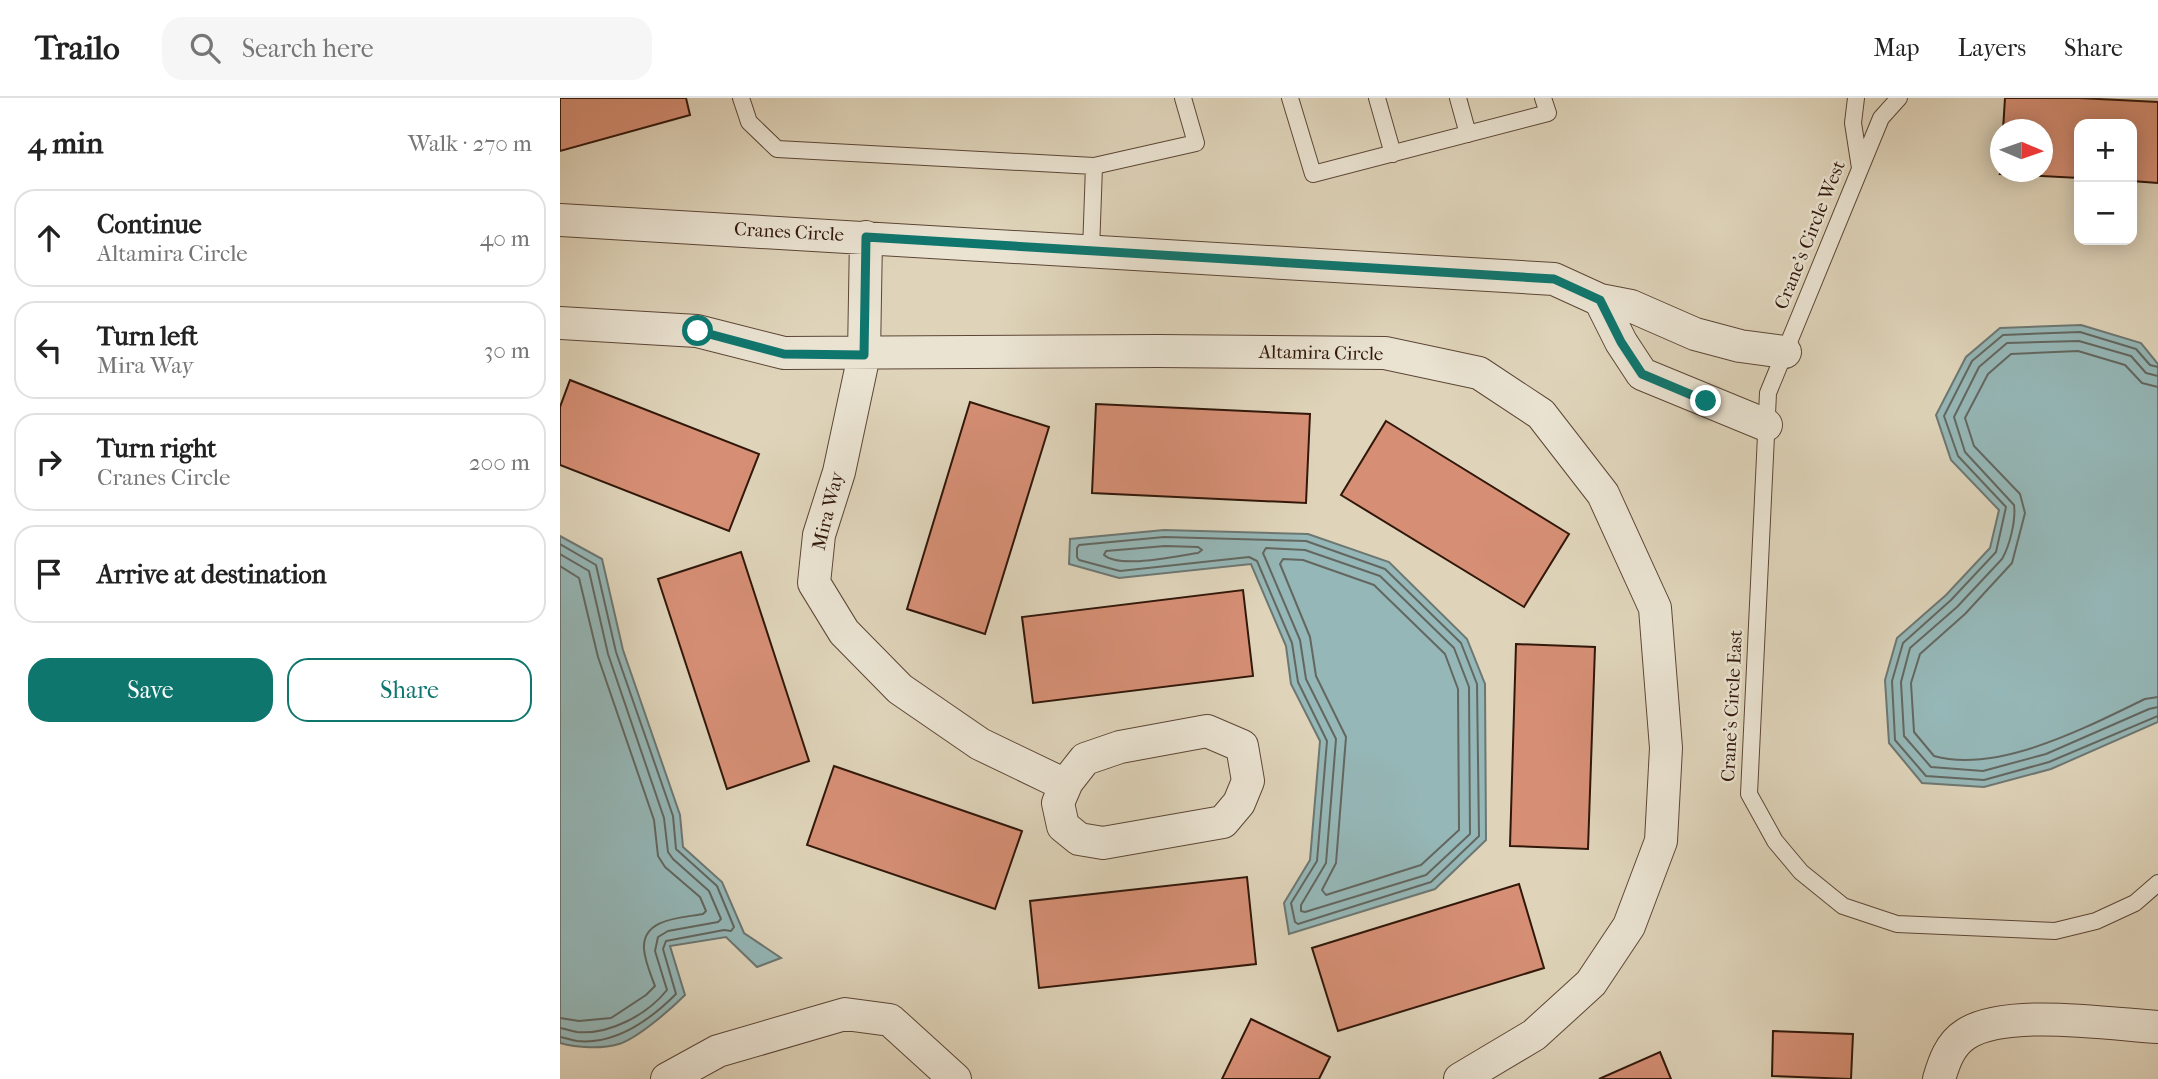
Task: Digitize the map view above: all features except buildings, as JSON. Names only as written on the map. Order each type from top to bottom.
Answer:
[{"type":"street","name":"Cranes Circle","points":[[560,220],[1554,279],[1600,300],[1630,306],[1695,334],[1740,346],[1785,352]]},
{"type":"street","name":"Mira Way","points":[[866,237],[864,355],[839,472],[819,535],[814,583],[844,632],[900,689],[979,744],[1057,781],[1067,782]]},
{"type":"street","points":[[1600,300],[1621,342],[1642,374],[1766,425]]},
{"type":"street","name":"Altamira Circle","points":[[560,323],[698,331],[784,354],[1158,351],[1385,353],[1479,373],[1541,414],[1603,494],[1655,608],[1666,748],[1661,841],[1629,926],[1591,983],[1534,1035],[1460,1079]]},
{"type":"street","points":[[1207,731],[1242,746],[1248,781],[1239,803],[1223,822],[1103,843],[1079,839],[1063,826],[1058,803],[1067,782],[1085,759],[1119,747],[1207,731]]},
{"type":"street","points":[[667,1079],[718,1051],[845,1014],[890,1020],[955,1079]]},
{"type":"street","points":[[1939,1079],[1946,1055],[1965,1034],[1994,1023],[2021,1018],[2158,1027]]},
{"type":"lane","points":[[741,98],[749,122],[777,149],[1094,166],[1196,143],[1183,98]]},
{"type":"lane","points":[[1290,98],[1312,174],[1548,113],[1543,98]]},
{"type":"lane","points":[[1377,98],[1393,154]]},
{"type":"lane","points":[[1458,98],[1468,134]]},
{"type":"lane","points":[[1856,98],[1853,123],[1860,170]]},
{"type":"lane","name":"Crane's Circle West","points":[[1768,393],[1881,118],[1899,98]]},
{"type":"lane","points":[[1091,251],[1094,166]]},
{"type":"lane","name":"Crane's Circle East","points":[[1768,393],[1749,794],[1774,841],[1801,872],[1843,906],[1896,924],[2055,931],[2096,921],[2135,903],[2158,884]]},
{"type":"water","points":[[2081,325],[2141,343],[2158,364],[2158,722],[2051,769],[1984,787],[1922,783],[1889,743],[1885,680],[1897,638],[1946,595],[1990,548],[1999,510],[1951,460],[1936,415],[1966,357],[2000,328]]},
{"type":"water","points":[[1164,530],[1308,534],[1389,562],[1467,639],[1485,684],[1486,840],[1435,889],[1289,934],[1284,903],[1310,860],[1320,741],[1291,684],[1286,646],[1251,564],[1119,578],[1069,564],[1070,539]]},
{"type":"water","points":[[560,536],[602,559],[623,650],[680,815],[683,847],[722,882],[744,933],[781,958],[757,967],[726,937],[670,946],[685,995],[635,1036],[605,1047],[560,1043]]},
{"type":"route","points":[[698,331],[784,354],[864,355],[866,237],[1554,279],[1600,300],[1621,342],[1642,374],[1706,401]]}]
